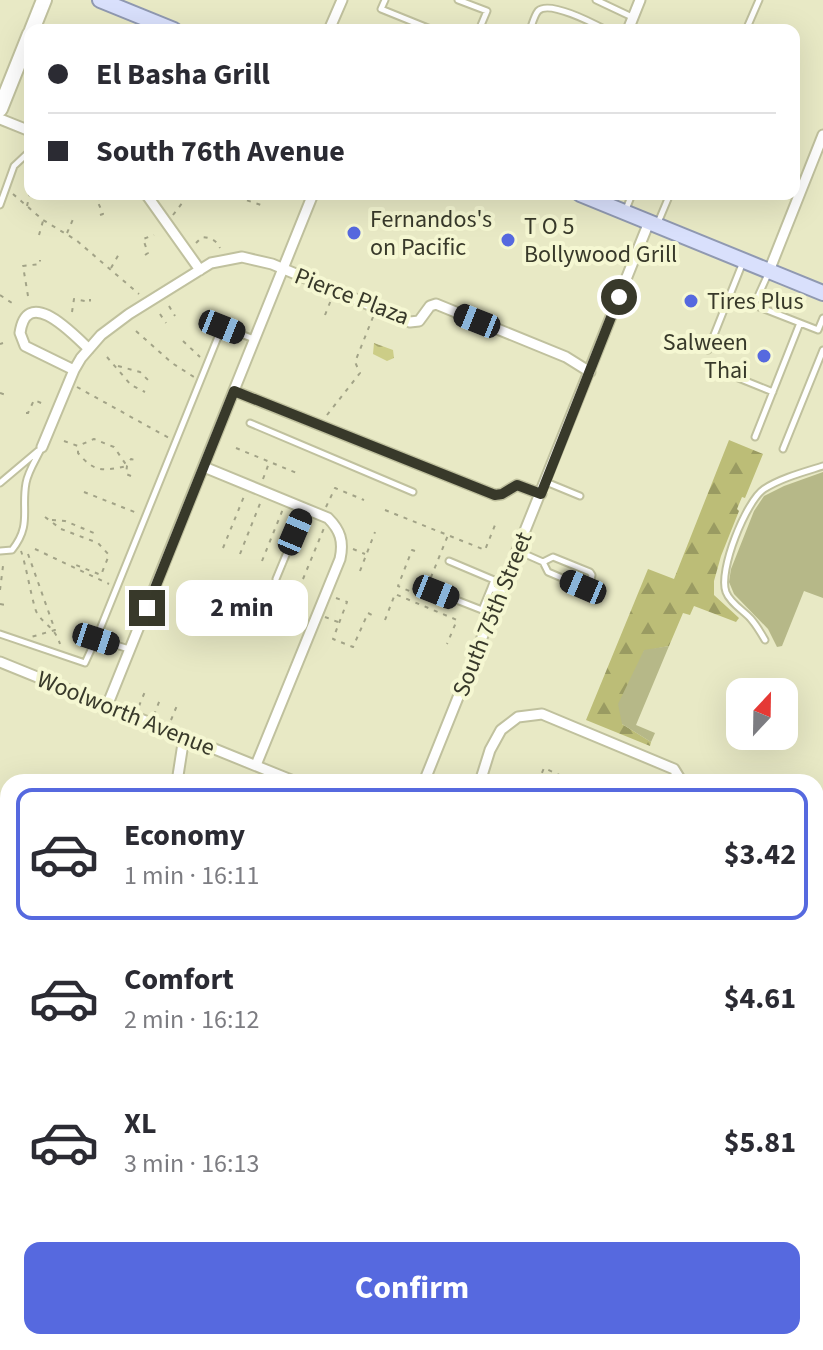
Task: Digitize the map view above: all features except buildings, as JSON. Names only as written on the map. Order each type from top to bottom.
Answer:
[{"type":"main road","points":[[34,24],[44,0]]},
{"type":"main road","points":[[100,0],[159,24]]},
{"type":"main road","points":[[0,109],[24,49]]},
{"type":"main road","points":[[595,200],[823,293]]},
{"type":"street","points":[[332,24],[342,0]]},
{"type":"street","points":[[630,24],[640,0]]},
{"type":"street","points":[[0,119],[24,129]]},
{"type":"street","points":[[800,193],[823,135]]},
{"type":"street","points":[[150,200],[200,270]]},
{"type":"street","points":[[107,706],[311,200]]},
{"type":"street","points":[[769,271],[797,200]]},
{"type":"street","name":"South 75th Street","points":[[427,774],[496,590],[518,551],[653,224]]},
{"type":"street","name":"Pierce Plaza","points":[[42,447],[74,370],[112,325],[215,262],[242,257],[260,260],[415,323],[430,306],[436,304],[566,357],[590,372]]},
{"type":"street","points":[[74,370],[25,346],[20,333],[24,320],[33,313],[54,317],[89,349]]},
{"type":"street","points":[[234,391],[495,495],[517,485],[541,494]]},
{"type":"street","points":[[204,467],[328,518],[340,534],[342,545],[340,559],[256,765]]},
{"type":"street","name":"Woolworth Avenue","points":[[0,662],[277,774]]},
{"type":"street","points":[[482,774],[501,730],[518,717],[542,714],[674,769],[677,774]]},
{"type":"street","points":[[178,774],[184,737]]},
{"type":"lane","points":[[385,0],[381,9],[418,24]]},
{"type":"lane","points":[[458,0],[487,11],[482,24]]},
{"type":"lane","points":[[596,0],[633,18]]},
{"type":"lane","points":[[749,24],[759,0]]},
{"type":"lane","points":[[532,24],[538,10],[544,6],[555,6],[593,24]]},
{"type":"lane","points":[[0,205],[14,166],[24,157]]},
{"type":"lane","points":[[625,212],[630,200]]},
{"type":"lane","points":[[653,224],[667,200]]},
{"type":"lane","points":[[708,350],[743,261]]},
{"type":"lane","points":[[769,271],[754,305],[821,330],[823,318]]},
{"type":"lane","points":[[755,437],[800,323]]},
{"type":"lane","points":[[0,634],[85,663],[222,327],[255,340]]},
{"type":"lane","points":[[783,449],[823,350]]},
{"type":"lane","points":[[721,371],[773,392]]},
{"type":"lane","points":[[250,423],[413,492]]},
{"type":"lane","points":[[0,483],[42,447]]},
{"type":"lane","points":[[0,551],[12,550],[18,542],[26,521],[26,480],[42,447]]},
{"type":"lane","points":[[765,640],[750,618],[726,594],[724,577],[729,555],[759,493],[767,487],[823,466]]},
{"type":"lane","points":[[546,482],[580,496]]},
{"type":"lane","points":[[276,579],[305,508]]},
{"type":"lane","points":[[518,551],[543,562],[548,572],[583,587],[590,585],[590,572],[553,557],[543,562]]},
{"type":"lane","points":[[436,592],[482,610],[496,590],[494,580],[449,561]]},
{"type":"lane","points":[[96,639],[130,650]]},
{"type":"path","points":[[6,188],[43,220],[67,234],[110,269],[142,296],[145,303]]},
{"type":"path","points":[[27,207],[28,200]]},
{"type":"path","points":[[97,200],[103,214],[100,215]]},
{"type":"path","points":[[166,221],[185,200]]},
{"type":"path","points":[[246,200],[261,205]]},
{"type":"path","points":[[67,234],[74,217]]},
{"type":"path","points":[[39,235],[43,220]]},
{"type":"path","points":[[145,255],[148,253],[143,239],[154,235]]},
{"type":"path","points":[[196,243],[202,237],[209,238],[215,240],[220,248]]},
{"type":"path","points":[[110,269],[119,254]]},
{"type":"path","points":[[25,259],[23,266],[28,296]]},
{"type":"path","points":[[23,266],[40,264],[40,260]]},
{"type":"path","points":[[325,315],[335,291]]},
{"type":"path","points":[[0,295],[15,305]]},
{"type":"path","points":[[72,312],[74,298],[90,302],[90,299]]},
{"type":"path","points":[[169,306],[175,316]]},
{"type":"path","points":[[323,424],[330,410],[360,373],[355,362],[377,309]]},
{"type":"path","points":[[160,314],[166,323]]},
{"type":"path","points":[[136,331],[172,363],[199,380]]},
{"type":"path","points":[[183,341],[206,364]]},
{"type":"path","points":[[107,357],[131,385],[145,392]]},
{"type":"path","points":[[117,365],[140,372],[151,383]]},
{"type":"path","points":[[68,383],[175,441]]},
{"type":"path","points":[[0,393],[6,395]]},
{"type":"path","points":[[26,413],[34,400],[46,405]]},
{"type":"path","points":[[64,441],[78,446],[94,439],[114,447],[127,466]]},
{"type":"path","points":[[78,446],[78,453],[87,464],[103,471],[127,466]]},
{"type":"path","points":[[236,448],[299,474]]},
{"type":"path","points":[[131,476],[126,474],[127,466],[131,459],[135,460]]},
{"type":"path","points":[[223,548],[253,488],[270,462]]},
{"type":"path","points":[[329,500],[335,488],[364,500]]},
{"type":"path","points":[[84,492],[146,517]]},
{"type":"path","points":[[262,561],[287,501]]},
{"type":"path","points":[[240,554],[259,506]]},
{"type":"path","points":[[385,510],[485,550],[495,525]]},
{"type":"path","points":[[45,517],[61,529],[98,543],[109,555],[101,575],[71,563]]},
{"type":"path","points":[[303,579],[328,518]]},
{"type":"path","points":[[50,520],[65,521],[94,533]]},
{"type":"path","points":[[360,571],[375,532]]},
{"type":"path","points":[[420,604],[448,535]]},
{"type":"path","points":[[18,542],[28,570],[36,612],[55,630]]},
{"type":"path","points":[[342,545],[366,554]]},
{"type":"path","points":[[35,549],[117,588]]},
{"type":"path","points":[[415,551],[412,550],[398,586],[423,597]]},
{"type":"path","points":[[28,554],[60,644]]},
{"type":"path","points":[[0,590],[3,566]]},
{"type":"path","points":[[326,593],[347,602],[333,639],[353,647],[368,613],[372,615]]},
{"type":"path","points":[[279,594],[286,596]]},
{"type":"path","points":[[385,620],[395,594],[457,620],[447,644]]},
{"type":"path","points":[[0,604],[6,605]]},
{"type":"path","points":[[317,614],[339,623]]},
{"type":"path","points":[[24,642],[32,636],[55,630]]},
{"type":"path","points":[[134,716],[146,689]]},
{"type":"path","points":[[151,723],[161,697]]},
{"type":"path","points":[[167,730],[178,703]]},
{"type":"path","points":[[541,774],[544,768],[557,774]]},
{"type":"green space","points":[[729,440],[763,454],[745,498],[742,497],[737,509],[739,511],[714,581],[714,595],[739,618],[736,622],[694,606],[690,615],[683,613],[669,646],[644,651],[622,724],[651,742],[650,746],[586,720],[648,569],[674,579]]},
{"type":"shaded area","points":[[823,472],[823,598],[804,591],[782,646],[777,647],[768,629],[734,594],[729,582],[731,569],[754,511],[764,496]]},
{"type":"shaded area","points":[[669,646],[636,725],[655,733],[651,742],[622,724],[618,704],[644,650]]},
{"type":"water","points":[[374,343],[393,350],[394,358],[387,361],[373,354]]},
{"type":"place","name":"Fernandos's on Pacific","points":[[354,233]]},
{"type":"place","name":"T O 5 Bollywood Grill","points":[[508,240]]},
{"type":"place","name":"Tires Plus","points":[[691,301]]},
{"type":"place","name":"Salween Thai","points":[[764,356]]},
{"type":"route","points":[[147,608],[234,391],[329,426],[495,495],[517,485],[541,494],[619,297]]}]
